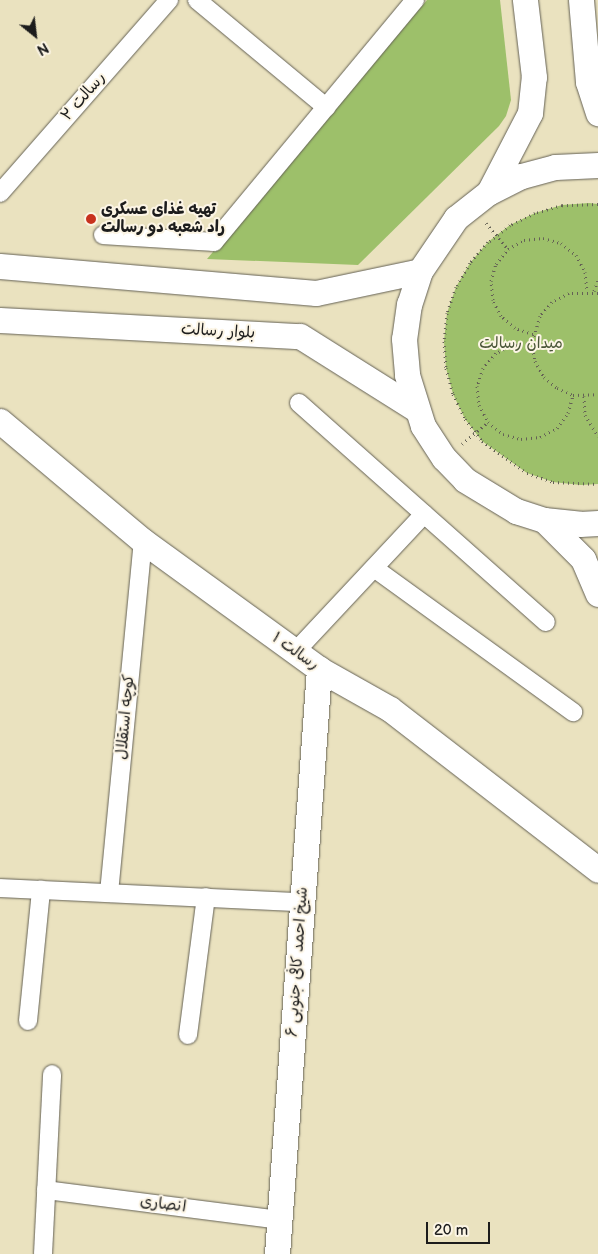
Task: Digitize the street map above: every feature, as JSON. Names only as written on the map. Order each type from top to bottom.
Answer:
[{"type":"main road","points":[[480,198],[530,113],[534,78],[525,0]]},
{"type":"main road","points":[[581,0],[592,43],[588,82],[598,113]]},
{"type":"main road","points":[[598,165],[555,167],[521,176],[480,198],[442,234],[420,271],[409,304],[404,339],[407,375],[416,409],[444,458],[465,480],[489,497],[516,511],[544,520],[580,524],[598,523]]},
{"type":"main road","points":[[0,266],[316,293],[420,271]]},
{"type":"main road","name":"بلوار رسالت","points":[[0,320],[300,336],[416,409]]},
{"type":"main road","name":"رسالت ۱","points":[[0,421],[143,541],[318,669],[390,709],[598,870]]},
{"type":"main road","points":[[544,520],[583,559],[598,594]]},
{"type":"main road","name":"شیخ احمد کافی جنوبی ۶","points":[[277,1254],[318,669]]},
{"type":"street","name":"رسالت ۲","points":[[0,194],[169,0]]},
{"type":"street","points":[[197,0],[326,107]]},
{"type":"street","points":[[103,235],[214,242],[415,0]]},
{"type":"street","points":[[299,403],[546,622]]},
{"type":"street","points":[[295,652],[424,514]]},
{"type":"street","name":"کوچه استقلال","points":[[109,893],[143,541]]},
{"type":"street","points":[[374,568],[573,712]]},
{"type":"street","points":[[0,888],[302,902]]},
{"type":"street","points":[[28,1021],[41,890]]},
{"type":"street","points":[[188,1035],[206,898]]},
{"type":"street","points":[[43,1254],[52,1074]]},
{"type":"street","name":"انصاری","points":[[46,1190],[280,1220]]},
{"type":"path","points":[[480,198],[496,235],[508,249]]},
{"type":"path","points":[[598,204],[562,205],[535,213],[496,235],[470,263],[456,287],[447,313],[444,340],[446,368],[453,394],[475,432],[503,459],[527,473],[553,482],[598,484]]},
{"type":"path","points":[[533,334],[515,328],[501,316],[493,300],[491,281],[496,264],[508,249],[524,240],[543,238],[561,243],[576,255],[585,272],[587,290]]},
{"type":"path","points":[[598,280],[596,292],[587,290],[568,293],[552,302],[540,316],[533,334],[532,343],[535,361],[544,377],[557,388],[573,395],[598,394]]},
{"type":"path","points":[[532,343],[504,349],[496,353],[483,368],[477,386],[478,396],[488,422],[503,434],[521,439],[540,437],[556,428],[568,413],[573,395]]},
{"type":"path","points":[[584,396],[585,415],[598,436]]},
{"type":"path","points":[[444,458],[488,422]]},
{"type":"green space","points":[[427,0],[500,0],[511,100],[506,116],[499,126],[358,265],[207,259]]},
{"type":"green space","name":"میدان رسالت","points":[[598,204],[598,484],[581,485],[553,482],[527,473],[482,441],[465,419],[453,394],[446,368],[444,341],[447,313],[456,287],[470,263],[488,242],[510,225],[535,213],[562,205]]},
{"type":"place","name":"تهیه غذای عسکری راد شعبه دو رسالت","points":[[91,219]]}]
